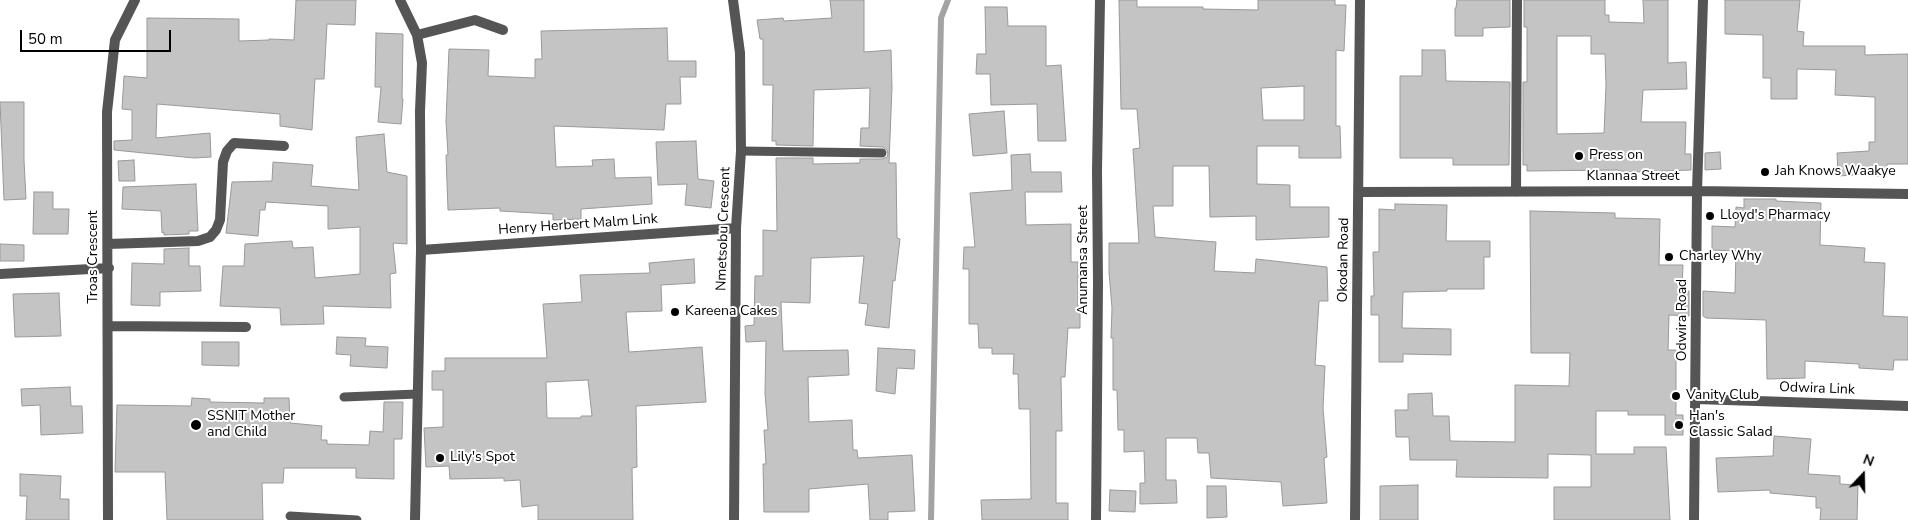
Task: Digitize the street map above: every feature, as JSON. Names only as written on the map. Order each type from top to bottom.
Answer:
[{"type":"street","name":"Troas Crescent","points":[[108,520],[109,268],[107,112],[115,40],[135,0]]},
{"type":"street","points":[[400,0],[417,35],[422,63],[420,111],[422,250],[415,520]]},
{"type":"street","name":"Nmetsobu Crescent","points":[[733,0],[740,53],[741,151],[736,228],[734,520]]},
{"type":"street","name":"Anumansa Street","points":[[1096,520],[1097,170],[1100,0]]},
{"type":"street","name":"Okodan Road","points":[[1355,520],[1360,0]]},
{"type":"street","points":[[1516,192],[1517,0]]},
{"type":"street","name":"Odwira Road","points":[[1694,520],[1697,191],[1703,0]]},
{"type":"street","points":[[417,35],[475,20],[503,30]]},
{"type":"street","points":[[108,244],[198,241],[210,237],[216,230],[220,220],[223,162],[226,151],[234,143],[284,146]]},
{"type":"street","name":"Klannaa Street","points":[[1359,192],[1697,191],[1908,194]]},
{"type":"street","name":"Henry Herbert Malm Link","points":[[422,250],[736,228]]},
{"type":"street","points":[[0,274],[109,268]]},
{"type":"street","points":[[108,326],[246,327]]},
{"type":"street","name":"Odwira Link","points":[[1696,399],[1908,406]]},
{"type":"lane","points":[[741,151],[882,153]]},
{"type":"lane","points":[[344,397],[417,394]]},
{"type":"lane","points":[[290,516],[357,520]]},
{"type":"building","points":[[296,0],[356,0],[355,25],[327,24],[324,79],[315,79],[312,130],[280,126],[280,114],[157,104],[156,138],[210,133],[211,157],[194,158],[114,150],[114,141],[132,140],[132,110],[122,109],[124,76],[147,78],[147,18],[239,19],[239,41],[294,40]]},
{"type":"building","points":[[830,0],[864,0],[864,52],[891,50],[892,87],[889,163],[896,163],[897,238],[900,239],[895,281],[893,280],[889,328],[865,325],[868,304],[859,303],[864,256],[811,258],[810,303],[781,302],[783,351],[848,350],[849,375],[808,377],[809,422],[852,420],[853,450],[857,450],[858,458],[912,455],[915,511],[888,512],[888,520],[870,520],[868,484],[809,489],[809,512],[764,512],[763,464],[766,464],[764,430],[768,430],[765,394],[766,341],[746,342],[745,326],[754,325],[755,276],[763,276],[763,230],[777,231],[776,158],[813,158],[813,164],[860,163],[860,159],[882,159],[887,157],[888,154],[887,150],[883,147],[860,146],[861,128],[869,128],[870,88],[814,90],[813,146],[776,145],[776,141],[772,141],[773,85],[763,85],[763,39],[760,39],[757,20],[783,18],[784,21],[832,18]]},
{"type":"building","points":[[1119,0],[1137,0],[1137,7],[1203,7],[1203,9],[1258,10],[1258,0],[1335,0],[1335,5],[1346,5],[1344,51],[1336,50],[1336,126],[1340,126],[1341,158],[1299,158],[1299,146],[1257,146],[1257,184],[1290,185],[1290,207],[1329,207],[1329,237],[1256,240],[1256,216],[1210,217],[1209,166],[1173,166],[1173,206],[1153,206],[1155,237],[1216,242],[1214,271],[1255,273],[1256,259],[1327,267],[1328,301],[1319,301],[1315,365],[1325,366],[1323,408],[1327,457],[1324,458],[1327,503],[1283,506],[1281,482],[1211,478],[1209,453],[1198,453],[1197,438],[1166,438],[1166,480],[1176,480],[1177,503],[1140,504],[1140,483],[1145,483],[1144,451],[1124,452],[1124,430],[1118,430],[1117,390],[1113,390],[1109,243],[1139,243],[1133,149],[1140,148],[1137,109],[1121,109]],"holes":[[[1304,86],[1304,120],[1263,120],[1261,88]]]},
{"type":"building","points":[[1457,0],[1510,0],[1510,27],[1483,28],[1483,36],[1455,36],[1455,8]]},
{"type":"building","points":[[1524,0],[1605,0],[1605,15],[1609,15],[1609,22],[1644,23],[1643,0],[1668,0],[1668,63],[1686,62],[1687,89],[1643,90],[1641,122],[1686,122],[1685,154],[1691,154],[1691,170],[1636,172],[1618,170],[1527,171],[1527,165],[1523,165],[1523,82],[1527,82],[1527,27],[1524,27]],"holes":[[[1557,36],[1591,36],[1591,54],[1605,54],[1604,133],[1557,134]]]},
{"type":"building","points":[[1725,0],[1800,0],[1797,31],[1804,32],[1803,46],[1865,46],[1865,55],[1908,54],[1908,164],[1887,164],[1886,177],[1870,176],[1870,174],[1838,176],[1837,153],[1869,151],[1869,142],[1875,142],[1875,97],[1835,95],[1836,70],[1797,69],[1797,99],[1771,99],[1771,78],[1763,78],[1763,35],[1725,34]]},
{"type":"building","points":[[985,7],[1007,7],[1008,26],[1046,26],[1046,66],[1061,65],[1066,141],[1038,141],[1037,104],[991,105],[990,74],[976,74],[977,54],[986,54]]},
{"type":"building","points":[[667,28],[668,61],[696,61],[696,77],[680,77],[681,104],[666,104],[664,130],[554,126],[556,167],[593,166],[592,160],[614,159],[615,178],[651,177],[652,204],[581,209],[581,219],[553,220],[553,214],[500,211],[500,208],[448,210],[446,121],[449,49],[489,50],[488,76],[535,78],[535,59],[542,59],[541,31]]},
{"type":"building","points":[[376,33],[403,34],[401,124],[378,122],[381,87],[375,87]]},
{"type":"building","points":[[1422,50],[1445,50],[1446,81],[1510,82],[1509,165],[1453,165],[1453,158],[1400,158],[1400,76],[1422,76]]},
{"type":"building","points":[[0,102],[24,102],[26,199],[4,200]]},
{"type":"building","points":[[1004,111],[1007,153],[973,156],[969,114]]},
{"type":"building","points":[[384,134],[387,172],[407,176],[407,244],[393,243],[396,273],[390,274],[391,308],[323,306],[324,324],[281,325],[280,308],[220,306],[223,266],[244,266],[245,244],[292,241],[293,248],[313,247],[315,278],[360,274],[360,227],[328,229],[328,206],[266,202],[265,210],[260,210],[258,236],[226,233],[232,182],[272,181],[273,162],[313,165],[311,186],[359,190],[356,137]]},
{"type":"building","points":[[696,141],[698,179],[714,181],[711,208],[685,205],[687,184],[658,185],[656,142]]},
{"type":"building","points":[[1720,152],[1721,169],[1705,170],[1705,153]]},
{"type":"building","points":[[1030,154],[1031,172],[1061,172],[1062,192],[1025,192],[1026,225],[1071,224],[1071,262],[1078,262],[1080,328],[1068,328],[1065,377],[1061,377],[1062,431],[1056,431],[1056,503],[1068,503],[1068,520],[982,520],[981,500],[1031,499],[1030,409],[1019,409],[1018,374],[1013,374],[1014,354],[992,354],[992,348],[979,348],[978,324],[969,324],[969,269],[963,269],[964,247],[975,247],[970,193],[1012,190],[1011,155]]},
{"type":"building","points":[[134,160],[135,181],[119,181],[118,161]]},
{"type":"building","points":[[196,184],[198,231],[189,231],[189,234],[164,235],[164,232],[162,233],[161,211],[122,209],[123,187]]},
{"type":"building","points":[[34,192],[53,192],[53,209],[69,209],[68,234],[33,234]]},
{"type":"building","points":[[1744,199],[1776,199],[1776,201],[1821,203],[1820,245],[1865,248],[1864,262],[1885,263],[1883,316],[1908,317],[1908,360],[1894,360],[1893,370],[1859,368],[1859,364],[1805,361],[1805,378],[1767,379],[1766,320],[1706,318],[1703,316],[1703,291],[1735,293],[1736,251],[1712,250],[1712,226],[1735,227],[1736,207],[1744,208]]},
{"type":"building","points":[[1395,204],[1447,205],[1446,241],[1490,241],[1490,257],[1484,257],[1484,289],[1403,292],[1402,328],[1451,329],[1451,355],[1403,354],[1403,362],[1379,362],[1379,315],[1371,315],[1371,296],[1374,296],[1373,252],[1379,252],[1379,209],[1395,210]]},
{"type":"building","points":[[1530,211],[1615,213],[1615,218],[1660,219],[1659,265],[1683,265],[1682,291],[1689,291],[1689,316],[1669,315],[1668,350],[1676,350],[1676,415],[1683,415],[1683,435],[1665,435],[1665,415],[1628,415],[1628,411],[1596,411],[1596,454],[1634,454],[1634,447],[1666,447],[1670,520],[1554,520],[1554,487],[1591,487],[1591,455],[1548,454],[1548,478],[1456,477],[1457,460],[1410,460],[1409,437],[1396,437],[1395,410],[1408,410],[1408,394],[1432,393],[1433,416],[1449,416],[1450,441],[1515,442],[1515,385],[1569,386],[1570,353],[1531,353]]},
{"type":"building","points":[[0,244],[24,245],[24,261],[0,261]]},
{"type":"building","points":[[189,248],[189,266],[200,266],[201,291],[160,292],[160,306],[131,305],[132,263],[164,264],[164,249]]},
{"type":"building","points":[[694,259],[695,283],[661,285],[662,311],[626,312],[629,352],[702,347],[706,402],[636,406],[637,467],[632,468],[633,520],[538,520],[538,505],[522,507],[520,480],[504,481],[504,478],[450,479],[449,466],[426,467],[424,428],[443,427],[443,390],[432,390],[432,371],[445,371],[445,358],[547,358],[543,304],[582,302],[580,275],[650,273],[649,263]],"holes":[[[588,380],[592,416],[581,416],[581,418],[547,418],[546,382]]]},
{"type":"building","points":[[59,293],[61,336],[15,337],[13,294]]},
{"type":"building","points":[[337,337],[366,338],[365,346],[388,347],[387,368],[350,366],[351,355],[336,354]]},
{"type":"building","points":[[202,342],[239,342],[239,366],[202,365]]},
{"type":"building","points":[[878,348],[915,350],[914,369],[897,368],[895,394],[876,391]]},
{"type":"building","points":[[70,387],[71,406],[82,406],[83,433],[41,435],[40,405],[22,406],[21,389]]},
{"type":"building","points":[[192,398],[210,399],[210,402],[264,403],[264,398],[289,398],[290,423],[322,426],[321,440],[327,440],[327,444],[369,445],[370,431],[383,432],[384,402],[403,402],[402,439],[394,439],[394,479],[356,478],[356,468],[284,468],[283,483],[262,483],[263,520],[167,520],[165,472],[115,472],[117,405],[191,406]]},
{"type":"building","points":[[1774,436],[1811,439],[1808,474],[1840,476],[1840,484],[1858,485],[1857,520],[1820,520],[1821,508],[1816,508],[1816,497],[1770,493],[1770,490],[1718,492],[1716,458],[1773,456]]},
{"type":"building","points":[[20,474],[61,476],[60,499],[69,499],[69,520],[26,520],[27,496],[20,496]]},
{"type":"building","points":[[1418,485],[1418,520],[1380,520],[1380,486]]},
{"type":"building","points":[[1207,486],[1226,486],[1227,517],[1207,518]]},
{"type":"building","points":[[1110,490],[1136,491],[1135,512],[1109,511]]},
{"type":"waterway","points":[[931,520],[941,18],[948,0]]},
{"type":"place","name":"Press on","points":[[1579,156]]},
{"type":"place","name":"Jah Knows Waakye","points":[[1765,172]]},
{"type":"place","name":"Lloyd's Pharmacy","points":[[1710,216]]},
{"type":"place","name":"Charley Why","points":[[1669,257]]},
{"type":"place","name":"Kareena Cakes","points":[[675,312]]},
{"type":"place","name":"Vanity Club","points":[[1676,396]]},
{"type":"place","name":"SSNIT Mother and Child","points":[[196,425]]},
{"type":"place","name":"Han's Classic Salad","points":[[1679,425]]},
{"type":"place","name":"Lily's Spot","points":[[440,458]]}]
